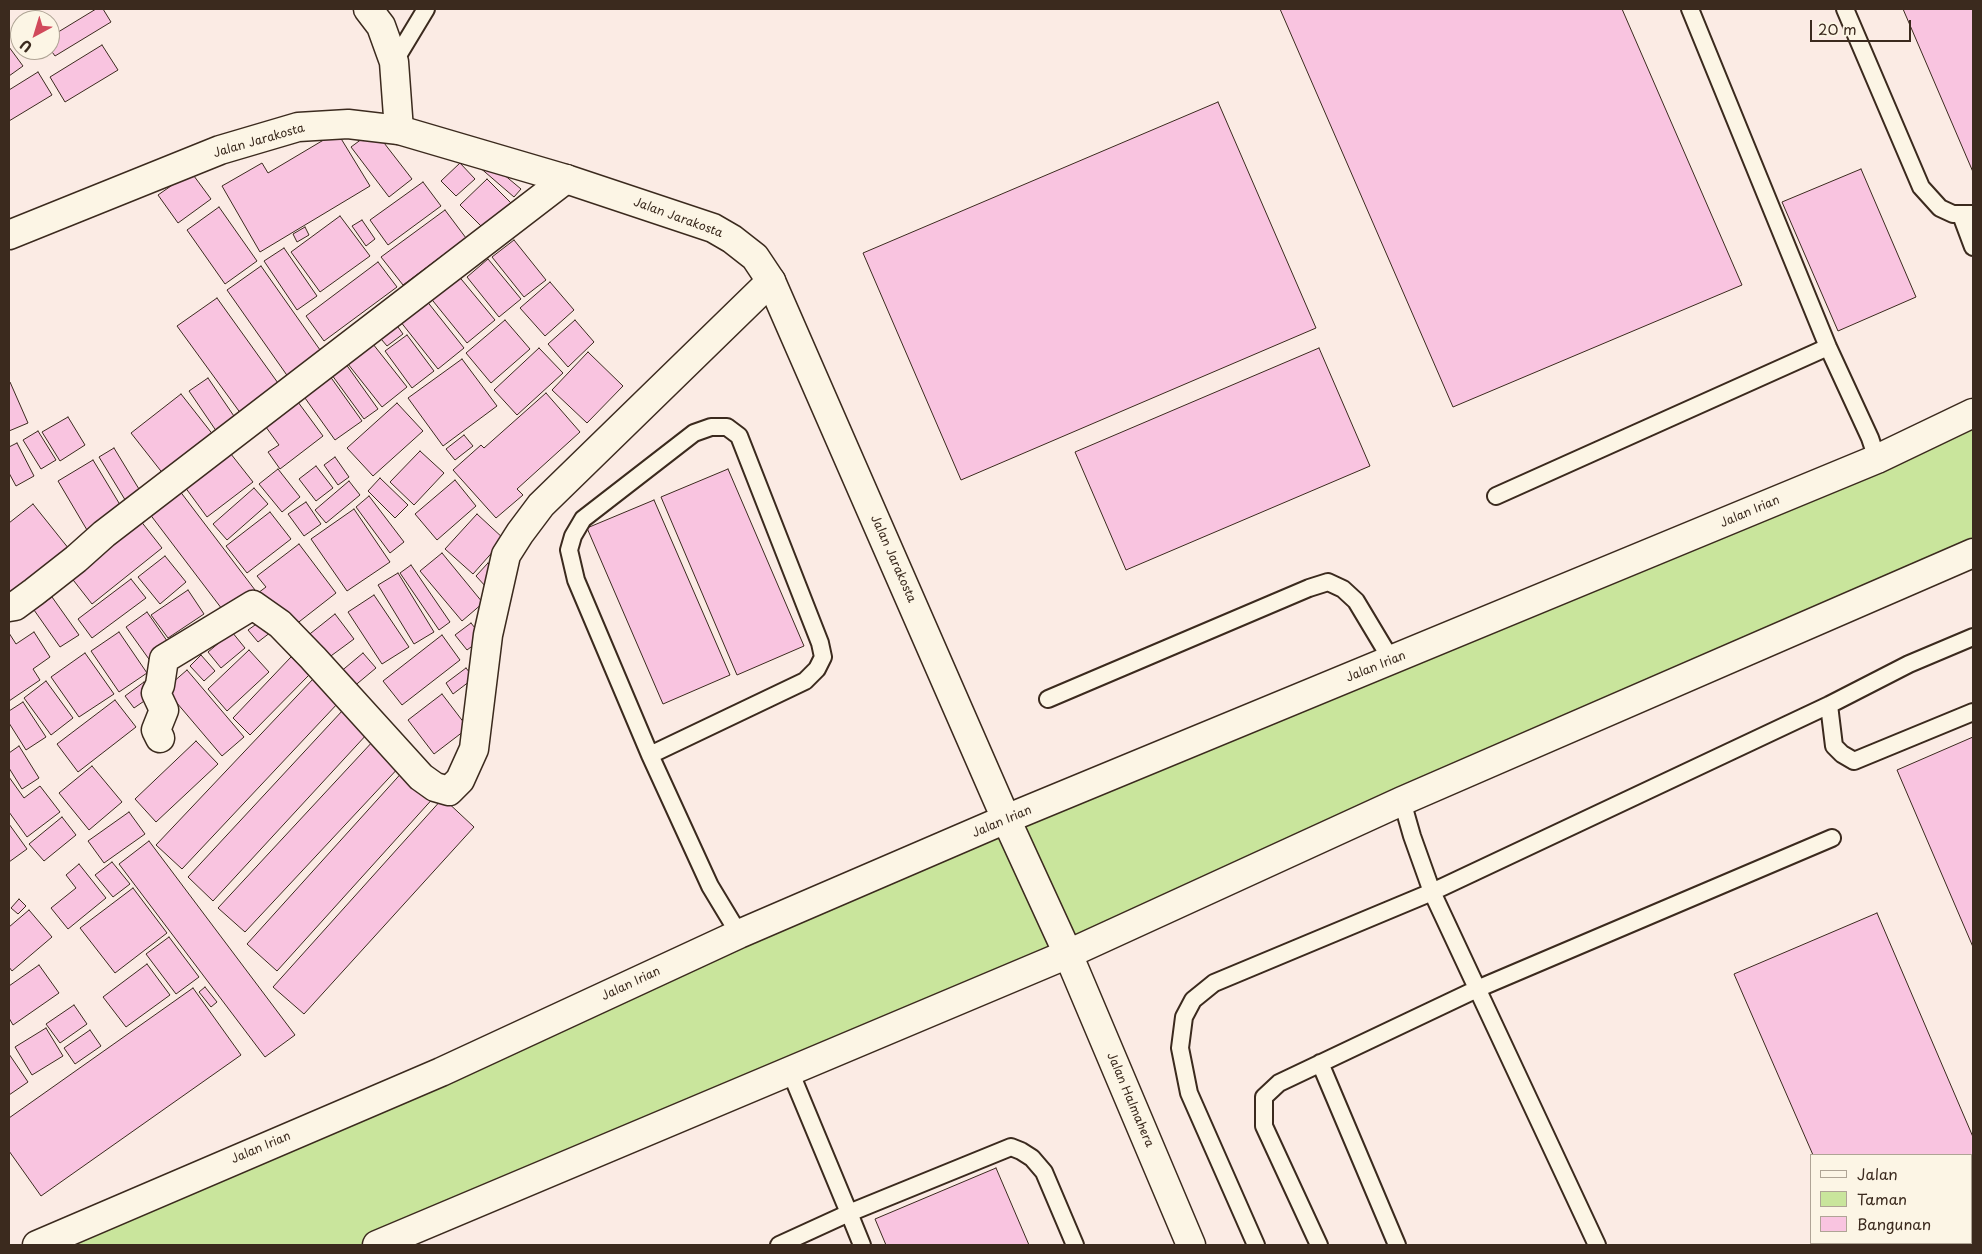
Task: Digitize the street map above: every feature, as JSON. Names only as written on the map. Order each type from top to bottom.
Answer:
[{"type":"street","points":[[368,9],[380,26],[394,62],[400,130]]},
{"type":"street","name":"Jalan Jarakosta","points":[[9,235],[220,150],[298,127],[348,124],[400,130],[566,179],[713,228],[732,239],[755,258],[772,281],[1006,819],[1068,954]]},
{"type":"street","points":[[9,607],[15,606],[34,592],[104,534],[566,179]]},
{"type":"street","points":[[160,738],[156,730],[164,710],[156,693],[160,685],[164,659],[253,605],[280,624],[421,778],[435,787],[449,791],[460,780],[474,749],[488,635],[506,555],[541,505],[772,281]]},
{"type":"street","name":"Jalan Irian","points":[[36,1245],[441,1072],[739,934],[1006,819],[1877,459],[1973,414]]},
{"type":"street","points":[[377,1245],[1068,954],[1402,801],[1973,553]]},
{"type":"street","name":"Jalan Halmahera","points":[[1068,954],[1191,1245]]},
{"type":"lane","points":[[394,62],[426,9]]},
{"type":"lane","points":[[1690,9],[1828,348],[1870,438],[1877,459]]},
{"type":"lane","points":[[1846,9],[1921,187],[1940,208],[1967,215],[1973,247]]},
{"type":"lane","points":[[1496,496],[1828,348]]},
{"type":"lane","points":[[650,755],[805,681],[817,669],[823,657],[820,643],[739,436],[727,427],[711,427],[694,433],[583,519],[573,536],[570,550],[576,580],[650,755],[710,886],[739,934]]},
{"type":"lane","points":[[1048,699],[1309,588],[1328,582],[1343,589],[1356,601],[1392,661]]},
{"type":"lane","points":[[1256,1245],[1189,1093],[1180,1048],[1184,1016],[1194,1000],[1214,983],[1432,892],[1829,706],[1909,664],[1973,637]]},
{"type":"lane","points":[[1829,706],[1834,746],[1842,754],[1854,760],[1973,712]]},
{"type":"lane","points":[[1402,801],[1432,892],[1597,1245]]},
{"type":"lane","points":[[1318,1245],[1264,1126],[1264,1097],[1278,1083],[1477,989],[1832,838]]},
{"type":"lane","points":[[1320,1063],[1396,1245]]},
{"type":"lane","points":[[790,1071],[862,1245]]},
{"type":"lane","points":[[779,1245],[849,1213],[1011,1147],[1032,1158],[1044,1172],[1075,1245]]},
{"type":"green space","points":[[1973,413],[1973,553],[376,1245],[37,1245]]},
{"type":"building","points":[[96,9],[103,9],[111,22],[60,53],[60,31]]},
{"type":"building","points":[[1280,9],[1622,9],[1742,285],[1453,407]]},
{"type":"building","points":[[1903,9],[1973,9],[1973,172]]},
{"type":"building","points":[[102,45],[118,70],[65,102],[50,77]]},
{"type":"building","points":[[9,47],[10,60],[19,60],[23,66],[9,76]]},
{"type":"building","points":[[38,72],[52,95],[9,121],[9,90]]},
{"type":"building","points":[[1218,102],[1316,328],[961,480],[863,253]]},
{"type":"building","points":[[374,130],[412,179],[389,197],[351,147]]},
{"type":"building","points":[[337,132],[370,186],[260,252],[222,186],[262,163],[268,173]]},
{"type":"building","points":[[484,158],[521,189],[514,197],[478,166]]},
{"type":"building","points":[[460,163],[475,179],[456,196],[441,181]]},
{"type":"building","points":[[1861,169],[1916,297],[1838,331],[1782,202]]},
{"type":"building","points":[[191,172],[211,199],[178,223],[158,195]]},
{"type":"building","points":[[487,179],[511,203],[484,229],[460,205]]},
{"type":"building","points":[[423,182],[441,206],[388,245],[370,220]]},
{"type":"building","points":[[219,207],[257,261],[225,284],[187,230]]},
{"type":"building","points":[[445,210],[466,238],[403,285],[381,257]]},
{"type":"building","points":[[340,216],[370,256],[320,292],[291,252]]},
{"type":"building","points":[[362,220],[375,239],[366,246],[352,226]]},
{"type":"building","points":[[305,227],[309,235],[297,242],[293,234]]},
{"type":"building","points":[[514,240],[546,280],[524,297],[492,257]]},
{"type":"building","points":[[284,248],[317,296],[297,310],[264,261]]},
{"type":"building","points":[[488,259],[521,299],[499,317],[467,277]]},
{"type":"building","points":[[378,262],[397,287],[324,341],[306,316]]},
{"type":"building","points":[[261,266],[325,357],[291,381],[227,290]]},
{"type":"building","points":[[457,274],[495,320],[467,343],[429,296]]},
{"type":"building","points":[[550,282],[574,310],[545,336],[520,308]]},
{"type":"building","points":[[217,298],[283,390],[244,418],[177,326]]},
{"type":"building","points":[[426,300],[464,348],[438,369],[400,321]]},
{"type":"building","points":[[393,320],[403,334],[387,346],[376,333]]},
{"type":"building","points":[[505,320],[530,349],[491,383],[466,353]]},
{"type":"building","points":[[575,320],[594,342],[568,367],[548,344]]},
{"type":"building","points":[[407,335],[434,371],[412,388],[385,351]]},
{"type":"building","points":[[369,339],[407,387],[382,407],[344,359]]},
{"type":"building","points":[[539,348],[563,373],[517,415],[494,390]]},
{"type":"building","points":[[1319,348],[1370,466],[1126,570],[1075,452]]},
{"type":"building","points":[[588,352],[623,386],[587,423],[552,390]]},
{"type":"building","points":[[462,359],[497,406],[443,446],[408,398]]},
{"type":"building","points":[[343,360],[378,409],[364,419],[329,371]]},
{"type":"building","points":[[327,372],[362,421],[335,440],[300,391]]},
{"type":"building","points":[[208,378],[238,422],[219,435],[189,391]]},
{"type":"building","points":[[9,382],[28,423],[9,431]]},
{"type":"building","points":[[546,393],[580,432],[517,489],[523,495],[496,518],[453,470],[481,445],[484,448]]},
{"type":"building","points":[[181,394],[214,436],[164,475],[131,433]]},
{"type":"building","points":[[295,398],[323,436],[280,469],[268,452],[279,445],[263,423]]},
{"type":"building","points":[[397,403],[423,431],[373,476],[347,448]]},
{"type":"building","points":[[68,417],[85,445],[60,461],[42,432]]},
{"type":"building","points":[[38,431],[56,460],[41,469],[23,440]]},
{"type":"building","points":[[464,435],[473,446],[455,460],[446,449]]},
{"type":"building","points":[[17,443],[34,476],[16,486],[9,473],[9,447]]},
{"type":"building","points":[[114,448],[142,494],[127,503],[99,457]]},
{"type":"building","points":[[227,449],[253,482],[207,517],[182,483]]},
{"type":"building","points":[[420,451],[444,473],[414,505],[390,482]]},
{"type":"building","points":[[335,457],[349,477],[338,485],[324,465]]},
{"type":"building","points":[[93,460],[122,508],[87,530],[58,481]]},
{"type":"building","points":[[316,466],[333,488],[316,501],[299,479]]},
{"type":"building","points":[[278,469],[300,497],[282,512],[259,484]]},
{"type":"building","points":[[728,469],[804,646],[737,675],[661,497]]},
{"type":"building","points":[[380,478],[408,505],[395,518],[368,491]]},
{"type":"building","points":[[455,480],[476,506],[437,540],[415,514]]},
{"type":"building","points":[[349,481],[360,495],[326,523],[315,510]]},
{"type":"building","points":[[176,486],[255,590],[225,613],[146,509]]},
{"type":"building","points":[[254,488],[268,504],[227,540],[213,524]]},
{"type":"building","points":[[369,496],[404,542],[390,553],[356,507]]},
{"type":"building","points":[[654,500],[730,675],[663,704],[587,528]]},
{"type":"building","points":[[306,502],[321,524],[304,536],[288,514]]},
{"type":"building","points":[[33,504],[73,554],[9,602],[9,523]]},
{"type":"building","points":[[354,509],[390,562],[347,591],[311,539]]},
{"type":"building","points":[[270,512],[291,539],[247,573],[226,546]]},
{"type":"building","points":[[477,514],[504,539],[473,574],[445,549]]},
{"type":"building","points":[[140,520],[162,548],[92,604],[70,576]]},
{"type":"building","points":[[299,544],[336,593],[295,625],[258,593],[266,587],[257,576]]},
{"type":"building","points":[[442,553],[483,603],[462,621],[420,571]]},
{"type":"building","points":[[165,556],[186,582],[160,604],[138,577]]},
{"type":"building","points":[[488,563],[500,574],[487,588],[476,576]]},
{"type":"building","points":[[411,565],[450,622],[439,630],[400,573]]},
{"type":"building","points":[[398,573],[434,632],[414,644],[378,585]]},
{"type":"building","points":[[131,579],[146,598],[92,638],[78,619]]},
{"type":"building","points":[[188,590],[204,614],[168,638],[151,615]]},
{"type":"building","points":[[374,595],[409,647],[382,664],[348,612]]},
{"type":"building","points":[[52,597],[79,635],[60,647],[34,610]]},
{"type":"building","points":[[147,612],[172,648],[151,662],[126,627]]},
{"type":"building","points":[[335,614],[354,639],[324,661],[306,637]]},
{"type":"building","points":[[262,620],[271,632],[258,642],[248,630]]},
{"type":"building","points":[[471,623],[483,638],[467,650],[455,635]]},
{"type":"building","points":[[34,632],[50,657],[33,669],[40,680],[9,701],[9,633],[16,644]]},
{"type":"building","points":[[119,632],[147,673],[119,692],[91,651]]},
{"type":"building","points":[[232,632],[245,648],[221,668],[208,652]]},
{"type":"building","points":[[442,635],[460,660],[402,705],[383,681]]},
{"type":"building","points":[[249,650],[269,672],[227,711],[208,689]]},
{"type":"building","points":[[85,653],[114,694],[79,717],[51,677]]},
{"type":"building","points":[[363,653],[376,668],[352,688],[339,673]]},
{"type":"building","points":[[201,655],[215,671],[204,681],[190,666]]},
{"type":"building","points":[[291,657],[309,675],[250,735],[233,718]]},
{"type":"building","points":[[466,668],[474,678],[453,694],[446,683]]},
{"type":"building","points":[[187,670],[244,737],[222,756],[165,689]]},
{"type":"building","points":[[314,678],[339,702],[182,869],[156,845]]},
{"type":"building","points":[[46,681],[73,718],[51,735],[24,698]]},
{"type":"building","points":[[144,682],[153,695],[134,708],[125,696]]},
{"type":"building","points":[[442,694],[468,728],[434,754],[408,720]]},
{"type":"building","points":[[115,700],[136,727],[78,772],[57,744]]},
{"type":"building","points":[[23,702],[46,737],[26,750],[9,723],[9,711]]},
{"type":"building","points":[[343,710],[368,733],[213,901],[188,877]]},
{"type":"building","points":[[1973,737],[1973,947],[1897,770]]},
{"type":"building","points":[[375,739],[402,764],[245,932],[218,908]]},
{"type":"building","points":[[196,741],[218,764],[156,822],[135,799]]},
{"type":"building","points":[[19,746],[39,778],[22,789],[9,768],[9,753]]},
{"type":"building","points":[[92,766],[122,802],[89,830],[59,793]]},
{"type":"building","points":[[406,768],[436,795],[277,971],[247,944]]},
{"type":"building","points":[[9,777],[24,798],[40,786],[60,812],[27,837],[9,812]]},
{"type":"building","points":[[443,798],[474,827],[304,1014],[273,987]]},
{"type":"building","points":[[129,812],[145,834],[104,863],[88,841]]},
{"type":"building","points":[[62,817],[76,835],[44,861],[29,844]]},
{"type":"building","points":[[9,824],[27,849],[9,862]]},
{"type":"building","points":[[149,841],[295,1035],[265,1057],[119,864]]},
{"type":"building","points":[[112,862],[130,884],[113,897],[95,875]]},
{"type":"building","points":[[79,864],[106,898],[68,929],[51,908],[76,888],[66,875]]},
{"type":"building","points":[[133,888],[167,933],[115,973],[80,928]]},
{"type":"building","points":[[19,899],[26,906],[18,914],[11,908]]},
{"type":"building","points":[[29,910],[52,937],[12,971],[9,967],[9,927]]},
{"type":"building","points":[[1877,913],[1973,1137],[1973,1245],[1852,1245],[1972,1244],[1972,1154],[1813,1154],[1734,974]]},
{"type":"building","points":[[169,937],[199,977],[176,994],[146,954]]},
{"type":"building","points":[[147,964],[170,995],[126,1027],[103,997]]},
{"type":"building","points":[[39,965],[59,993],[13,1025],[9,1018],[9,986]]},
{"type":"building","points":[[205,987],[217,1002],[211,1007],[199,992]]},
{"type":"building","points":[[193,988],[241,1055],[41,1196],[9,1151],[9,1118]]},
{"type":"building","points":[[74,1005],[87,1024],[60,1043],[46,1024]]},
{"type":"building","points":[[46,1028],[63,1056],[32,1075],[15,1047]]},
{"type":"building","points":[[90,1030],[101,1046],[75,1064],[64,1048]]},
{"type":"building","points":[[9,1054],[28,1082],[9,1095]]},
{"type":"building","points":[[996,1168],[1029,1245],[886,1245],[875,1219]]}]
